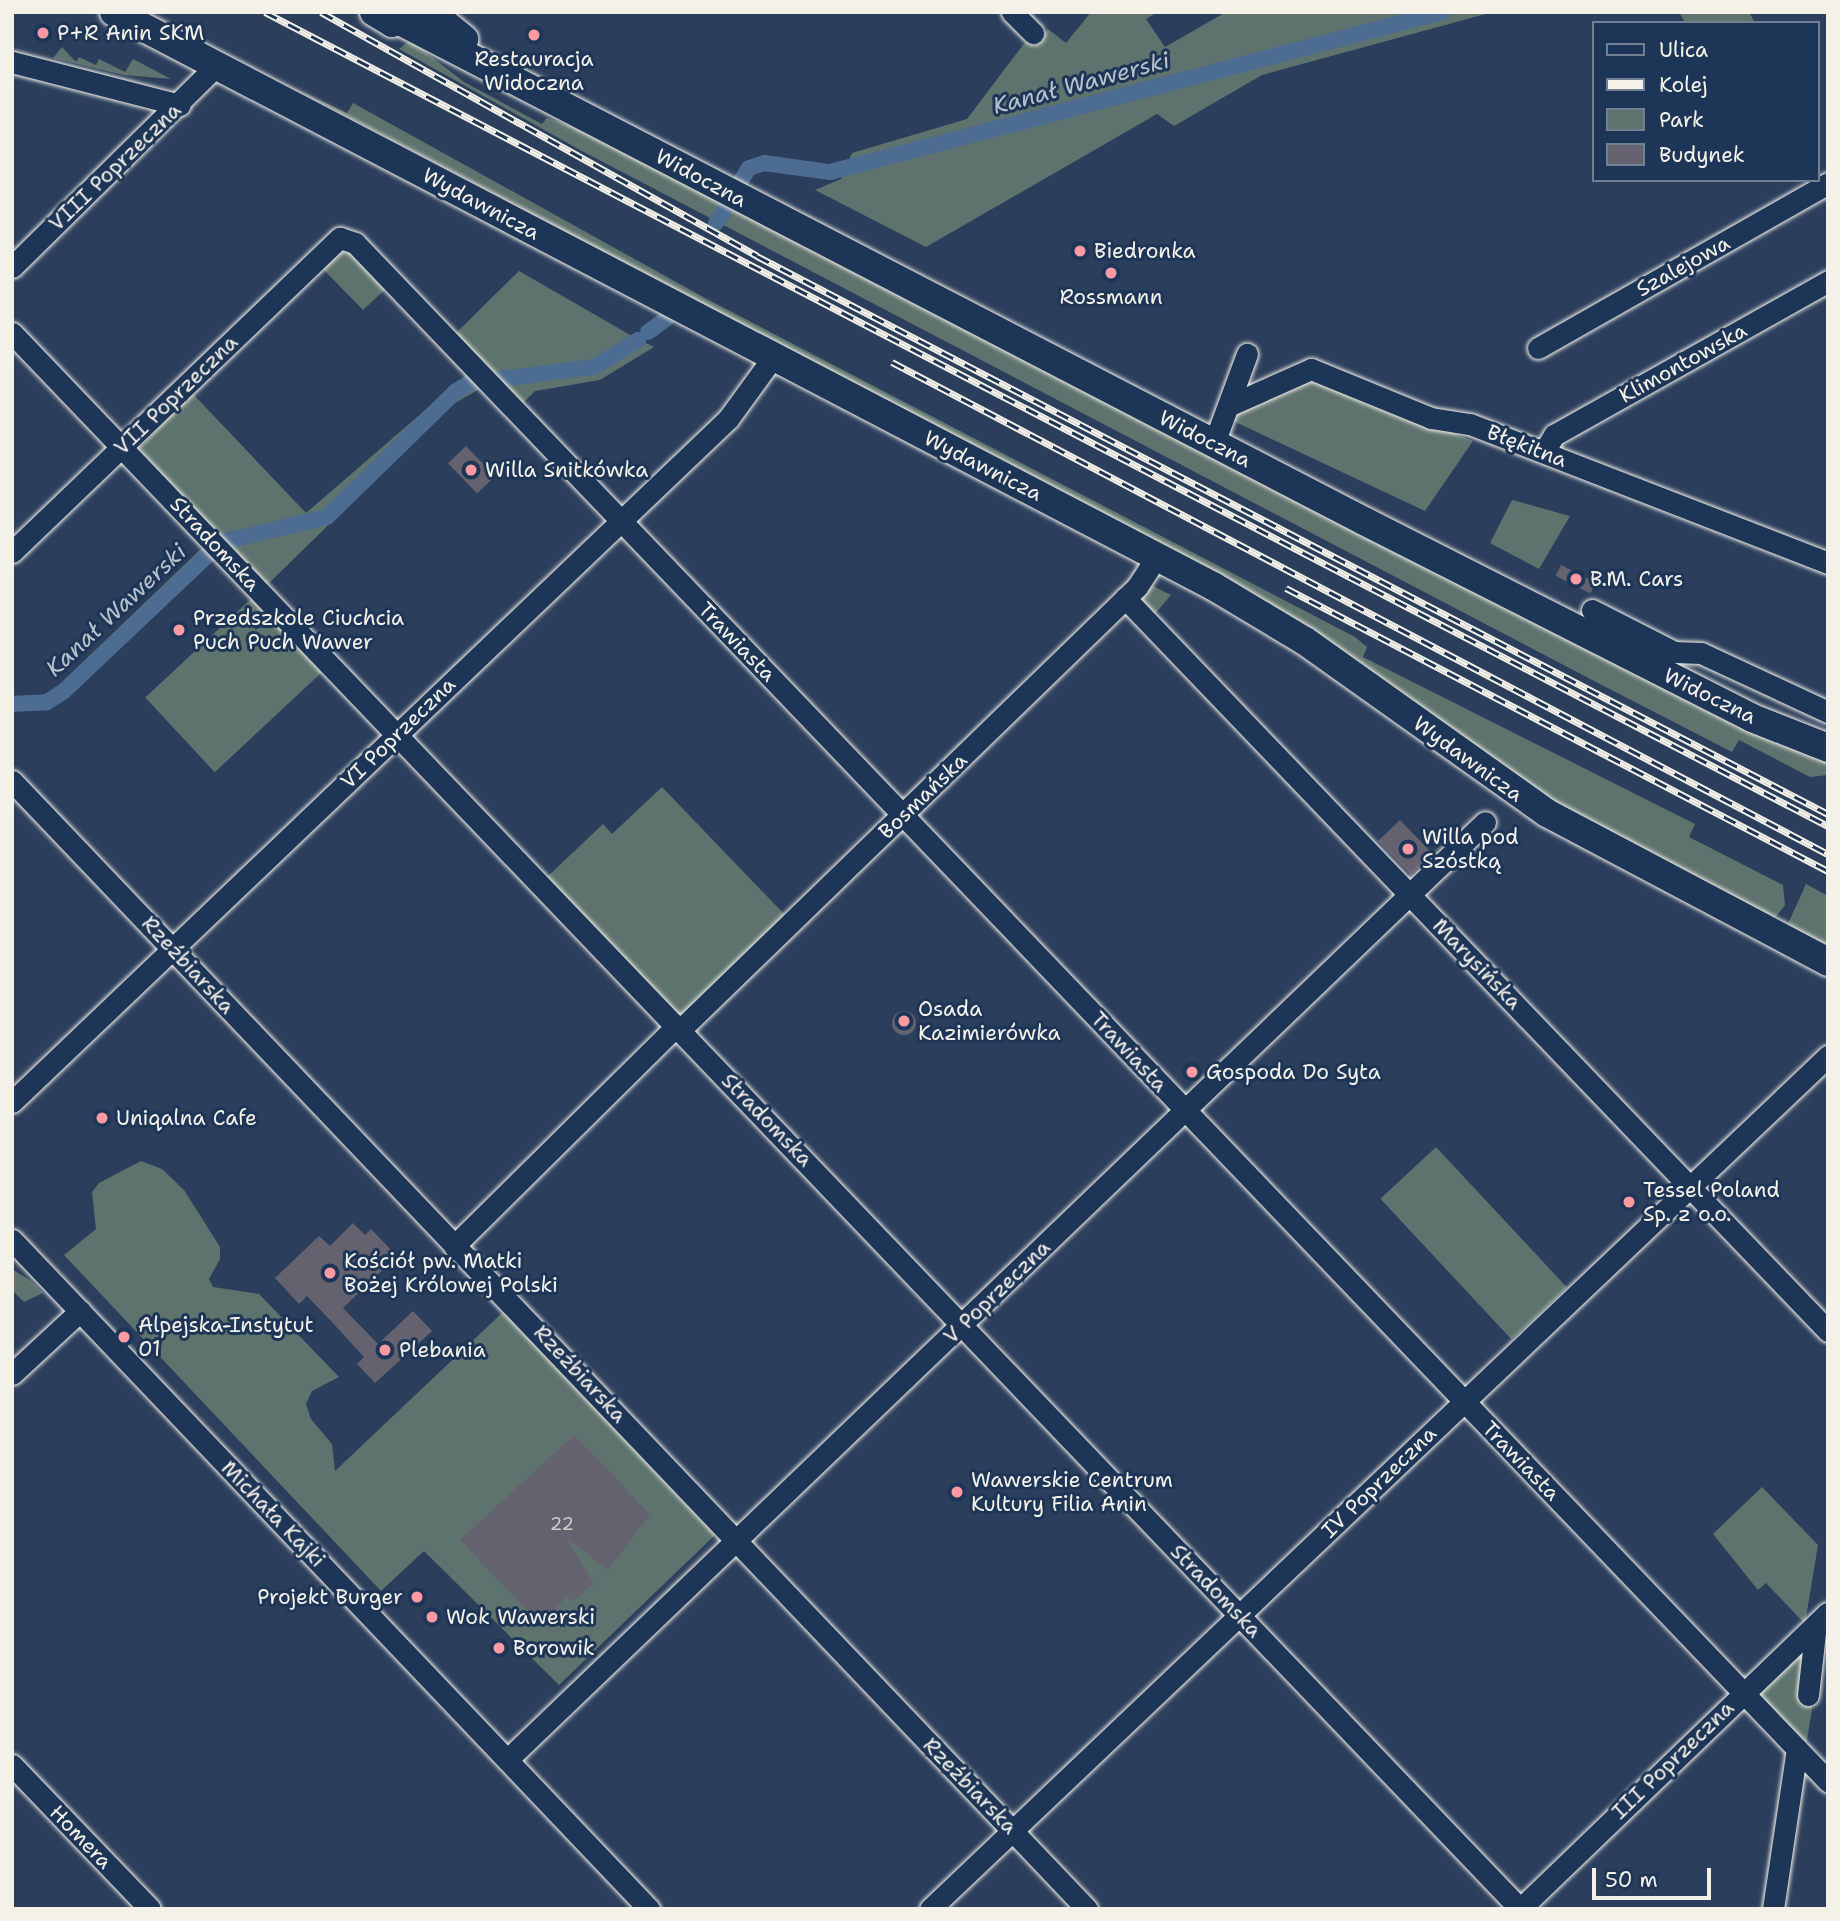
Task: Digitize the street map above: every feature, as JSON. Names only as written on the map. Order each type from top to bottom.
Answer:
[{"type":"main road","name":"Wydawnicza","points":[[114,12],[1157,556],[1287,629],[1547,813],[1828,962]]},
{"type":"main road","name":"Widoczna","points":[[373,12],[383,21],[408,17],[587,119],[1213,443],[1752,718],[1828,748]]},
{"type":"main road","name":"Widoczna","points":[[431,12],[587,119]]},
{"type":"street","points":[[1012,12],[1033,33]]},
{"type":"street","points":[[12,62],[180,105]]},
{"type":"street","name":"VIII Poprzeczna","points":[[12,267],[180,105],[216,66]]},
{"type":"street","name":"Szalejowa","points":[[1538,348],[1828,183]]},
{"type":"street","name":"VII Poprzeczna","points":[[12,552],[340,238]]},
{"type":"street","name":"Trawiasta","points":[[340,238],[355,243],[621,523],[905,814],[1185,1111],[1828,1781]]},
{"type":"street","name":"Klimontowska","points":[[1544,452],[1554,435],[1828,281]]},
{"type":"street","name":"Stradomska","points":[[12,333],[396,736],[679,1027],[1520,1909]]},
{"type":"street","points":[[1213,443],[1247,354]]},
{"type":"street","name":"VI Poprzeczna","points":[[12,1102],[728,419],[773,357]]},
{"type":"street","name":"Błękitna","points":[[1228,406],[1311,369],[1431,418],[1459,420],[1828,563]]},
{"type":"street","name":"Bosmańska","points":[[454,1246],[679,1027],[905,814],[1125,598],[1157,556]]},
{"type":"street","name":"Marysińska","points":[[1125,598],[1828,1331]]},
{"type":"street","name":"Widoczna","points":[[1592,610],[1674,652],[1701,653],[1828,712]]},
{"type":"street","name":"Rzeźbiarska","points":[[12,781],[1087,1909]]},
{"type":"street","name":"V Poprzeczna","points":[[507,1760],[1485,822]]},
{"type":"street","name":"IV Poprzeczna","points":[[930,1909],[1828,1056]]},
{"type":"street","name":"Michała Kajki","points":[[12,1241],[649,1909]]},
{"type":"street","points":[[12,1374],[80,1311]]},
{"type":"street","points":[[1808,1695],[1822,1618]]},
{"type":"street","name":"III Poprzeczna","points":[[1520,1909],[1822,1618]]},
{"type":"street","points":[[1773,1909],[1797,1749]]},
{"type":"street","name":"Homera","points":[[12,1765],[150,1909]]},
{"type":"green space","points":[[1091,12],[1158,12],[1146,19],[1165,47],[1226,12],[1493,12],[1262,75],[1174,126],[1157,114],[926,247],[815,190],[841,179],[852,153],[967,119],[1026,41],[1035,46],[1048,29],[1066,43]]},
{"type":"green space","points":[[1679,12],[1749,12],[1754,21],[1684,21]]},
{"type":"green space","points":[[410,40],[464,82],[542,124],[547,118],[579,129],[1828,760],[1828,775],[1810,777],[1739,740],[1732,752],[1596,682],[580,150],[399,49]]},
{"type":"green space","points":[[62,47],[76,62],[79,57],[96,65],[99,59],[125,72],[133,59],[171,79],[124,75],[53,58]]},
{"type":"green space","points":[[294,88],[347,113],[353,103],[705,298],[1355,637],[1367,647],[1363,657],[1695,824],[1689,837],[1783,885],[1785,905],[1774,919],[1544,797],[1275,607]]},
{"type":"green space","points":[[352,252],[387,288],[363,310],[322,268],[337,253]]},
{"type":"green space","points":[[519,271],[654,347],[600,380],[535,391],[523,403],[455,334]]},
{"type":"green space","points":[[467,374],[481,388],[450,406],[265,587],[139,449],[192,393],[306,513]]},
{"type":"green space","points":[[1306,375],[1473,441],[1425,511],[1231,420],[1234,412]]},
{"type":"green space","points":[[1512,500],[1570,516],[1539,569],[1490,543]]},
{"type":"green space","points":[[203,547],[214,558],[68,695],[49,706],[12,708],[12,699],[44,695],[60,684]]},
{"type":"green space","points":[[1149,584],[1171,595],[1154,615],[1141,597]]},
{"type":"green space","points":[[252,598],[322,673],[215,772],[145,698]]},
{"type":"green space","points":[[662,787],[785,915],[680,1016],[546,878],[603,824],[612,834]]},
{"type":"green space","points":[[1806,884],[1828,896],[1828,947],[1787,926]]},
{"type":"green space","points":[[1436,1147],[1567,1287],[1511,1339],[1380,1199]]},
{"type":"green space","points":[[141,1161],[162,1169],[184,1190],[220,1247],[220,1259],[209,1279],[213,1287],[259,1294],[339,1377],[312,1391],[306,1404],[311,1419],[332,1444],[335,1471],[503,1312],[715,1535],[559,1685],[424,1551],[381,1591],[64,1255],[96,1229],[92,1192],[99,1183]]},
{"type":"green space","points":[[12,1269],[31,1281],[43,1293],[24,1302],[12,1290]]},
{"type":"green space","points":[[1762,1487],[1818,1545],[1805,1624],[1766,1583],[1758,1590],[1713,1534]]},
{"type":"green space","points":[[1801,1646],[1814,1697],[1806,1746],[1754,1692]]},
{"type":"building","name":"Willa Snitkówka","points":[[466,446],[495,476],[477,494],[448,463]]},
{"type":"building","name":"B.M. Cars","points":[[1561,565],[1596,583],[1590,593],[1556,576]]},
{"type":"building","name":"Willa pod Szóstką","points":[[1400,820],[1433,854],[1411,875],[1378,841]]},
{"type":"building","name":"Osada Kazimierówka","points":[[904,1011],[913,1014],[916,1023],[913,1032],[904,1035],[895,1032],[892,1023],[895,1014]]},
{"type":"building","name":"Kościół pw. Matki Bożej Królowej Polski","points":[[353,1223],[365,1235],[371,1229],[397,1256],[343,1308],[378,1344],[413,1311],[432,1331],[375,1383],[357,1364],[364,1357],[330,1320],[307,1296],[299,1304],[275,1278],[319,1236],[330,1246]]},
{"type":"building","points":[[574,1435],[650,1514],[608,1570],[566,1538],[594,1584],[571,1602],[567,1595],[551,1615],[538,1622],[460,1540]]},
{"type":"waterway","name":"Kanał Wawerski","points":[[738,185],[749,168],[764,163],[830,172],[1442,12]]},
{"type":"waterway","name":"Kanał Wawerski","points":[[716,223],[727,206]]},
{"type":"waterway","name":"Kanał Wawerski","points":[[648,332],[667,318]]},
{"type":"waterway","name":"Kanał Wawerski","points":[[500,379],[594,367],[638,340]]},
{"type":"waterway","name":"Kanał Wawerski","points":[[226,541],[327,517],[456,391],[473,381]]},
{"type":"waterway","name":"Kanał Wawerski","points":[[12,704],[47,702],[63,692],[209,554]]},
{"type":"railway","points":[[265,12],[1828,826]]},
{"type":"railway","points":[[321,12],[757,256],[1828,814]]},
{"type":"railway","points":[[892,362],[1828,854]]},
{"type":"railway","points":[[1286,588],[1828,871]]},
{"type":"place","name":"P+R Anin SKM","points":[[43,33]]},
{"type":"place","name":"Restauracja Widoczna","points":[[534,35]]},
{"type":"place","name":"Biedronka","points":[[1080,251]]},
{"type":"place","name":"Rossmann","points":[[1111,273]]},
{"type":"place","name":"Willa Snitkówka","points":[[471,470]]},
{"type":"place","name":"B.M. Cars","points":[[1576,579]]},
{"type":"place","name":"Przedszkole Ciuchcia Puch Puch Wawer","points":[[179,630]]},
{"type":"place","name":"Willa pod Szóstką","points":[[1408,849]]},
{"type":"place","name":"Osada Kazimierówka","points":[[904,1021]]},
{"type":"place","name":"Gospoda Do Syta","points":[[1192,1072]]},
{"type":"place","name":"Uniqalna Cafe","points":[[102,1118]]},
{"type":"place","name":"Tessel Poland Sp. z o.o.","points":[[1629,1202]]},
{"type":"place","name":"Kościół pw. Matki Bożej Królowej Polski","points":[[330,1273]]},
{"type":"place","name":"Alpejska-Instytut 01","points":[[124,1337]]},
{"type":"place","name":"Plebania","points":[[385,1350]]},
{"type":"place","name":"Wawerskie Centrum Kultury Filia Anin","points":[[957,1492]]},
{"type":"place","name":"Projekt Burger","points":[[417,1597]]},
{"type":"place","name":"Wok Wawerski","points":[[432,1617]]},
{"type":"place","name":"Borowik","points":[[499,1648]]}]
